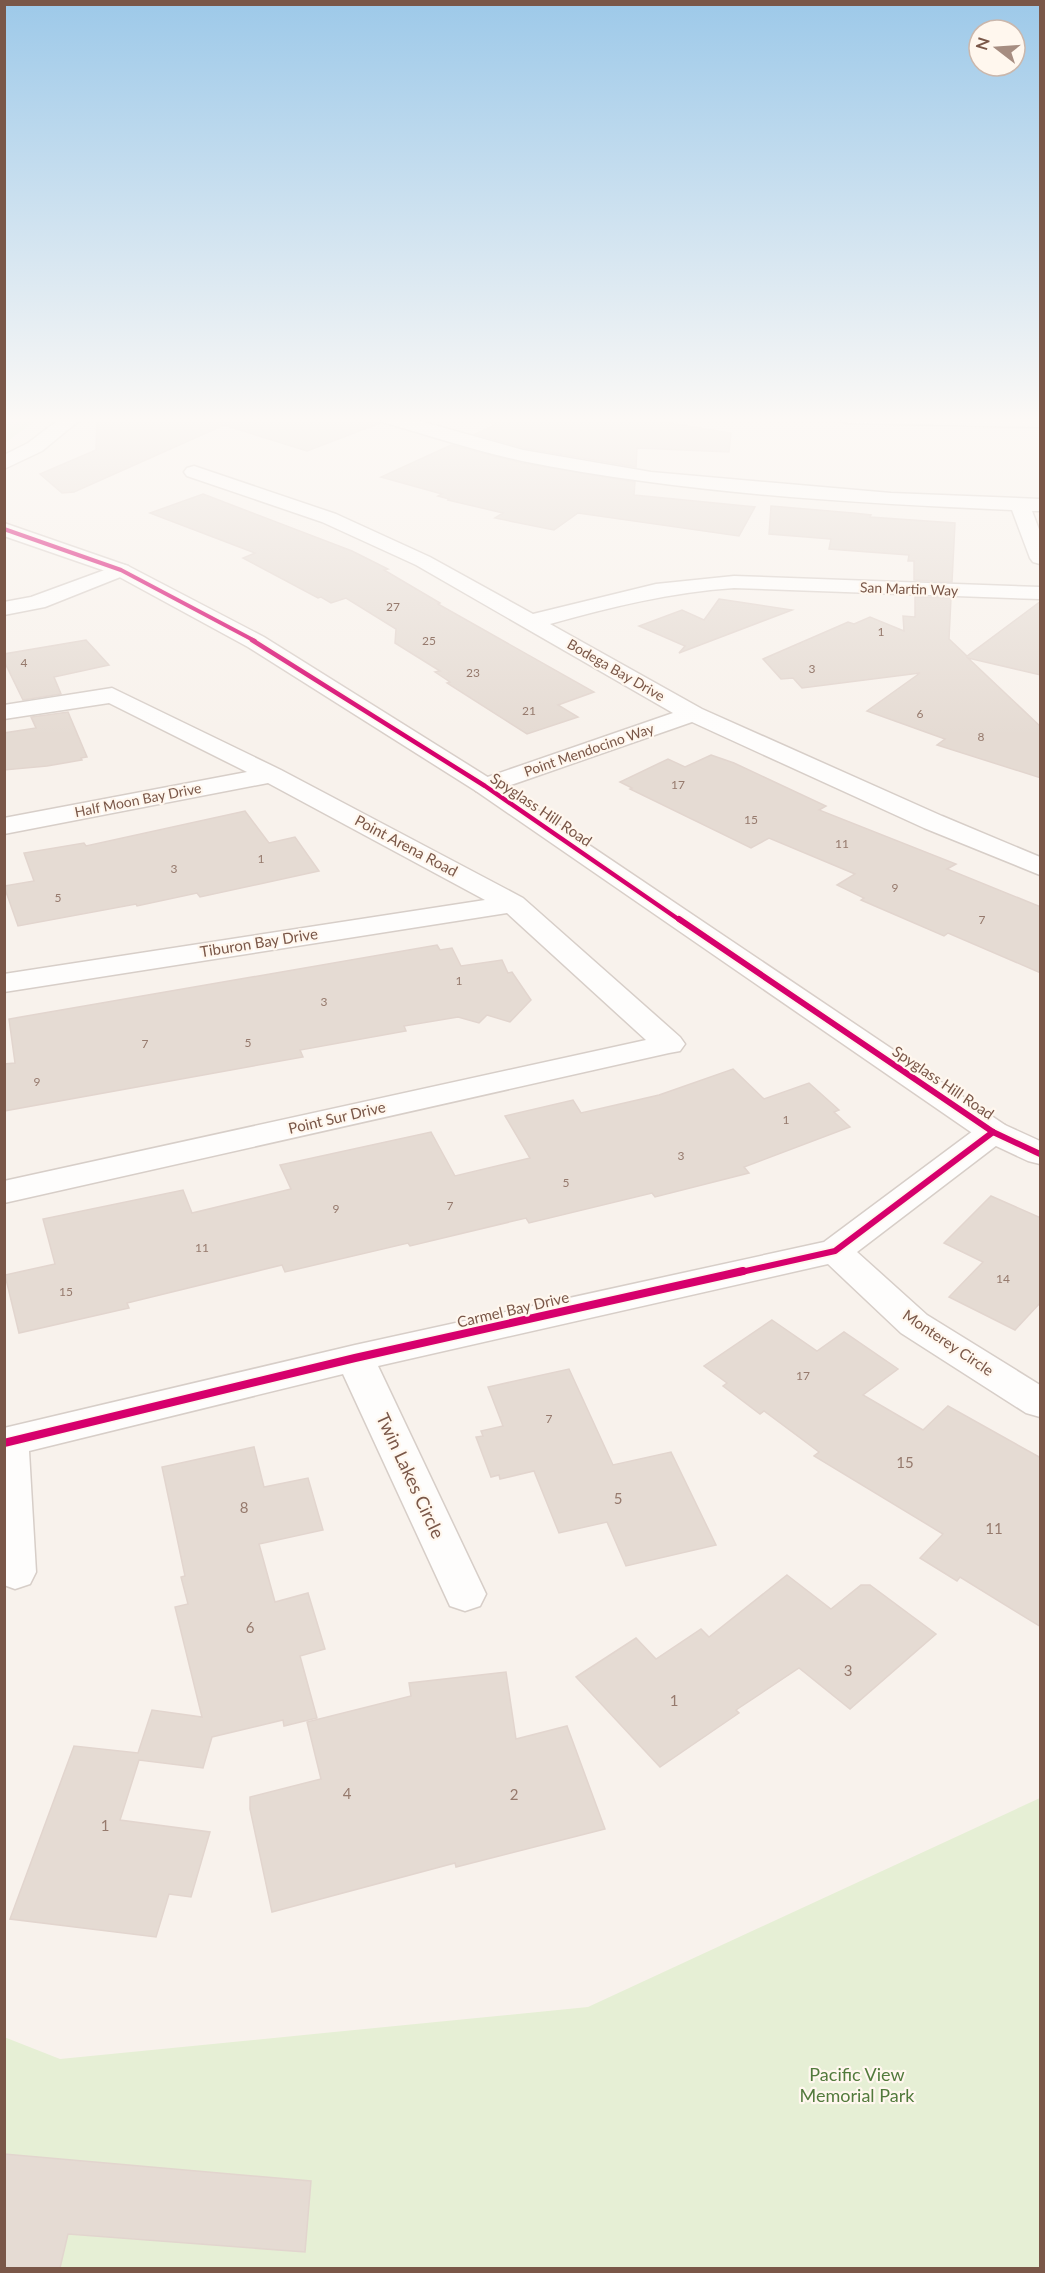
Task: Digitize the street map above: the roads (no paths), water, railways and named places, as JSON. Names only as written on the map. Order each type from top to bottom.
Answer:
[{"type":"street","name":"Bodega Bay Drive","points":[[343,524],[423,561],[693,714],[933,822],[1041,867]]},
{"type":"street","points":[[1034,524],[1041,558]]},
{"type":"street","name":"Spyglass Hill Road","points":[[4,529],[121,570],[256,642],[485,786],[993,1132],[1041,1154]]},
{"type":"street","points":[[4,609],[37,602],[121,570]]},
{"type":"street","name":"San Martin Way","points":[[531,622],[650,590],[699,583],[734,582],[1041,593]]},
{"type":"street","name":"Point Arena Road","points":[[4,712],[111,695],[272,775],[513,904],[669,1044]]},
{"type":"street","name":"Point Mendocino Way","points":[[485,786],[693,714]]},
{"type":"street","name":"Half Moon Bay Drive","points":[[4,826],[272,775]]},
{"type":"street","name":"Tiburon Bay Drive","points":[[4,983],[513,904]]},
{"type":"street","name":"Point Sur Drive","points":[[4,1192],[669,1044]]},
{"type":"street","name":"Carmel Bay Drive","points":[[7,1442],[356,1358],[835,1251],[993,1132]]},
{"type":"street","name":"Monterey Circle","points":[[835,1251],[914,1324],[1041,1403]]},
{"type":"street","name":"Twin Lakes Circle","points":[[356,1358],[465,1594]]},
{"type":"street","points":[[7,1442],[15,1572]]},
{"type":"park label","name":"Pacific View Memorial Park","points":[[857,2085]]}]
